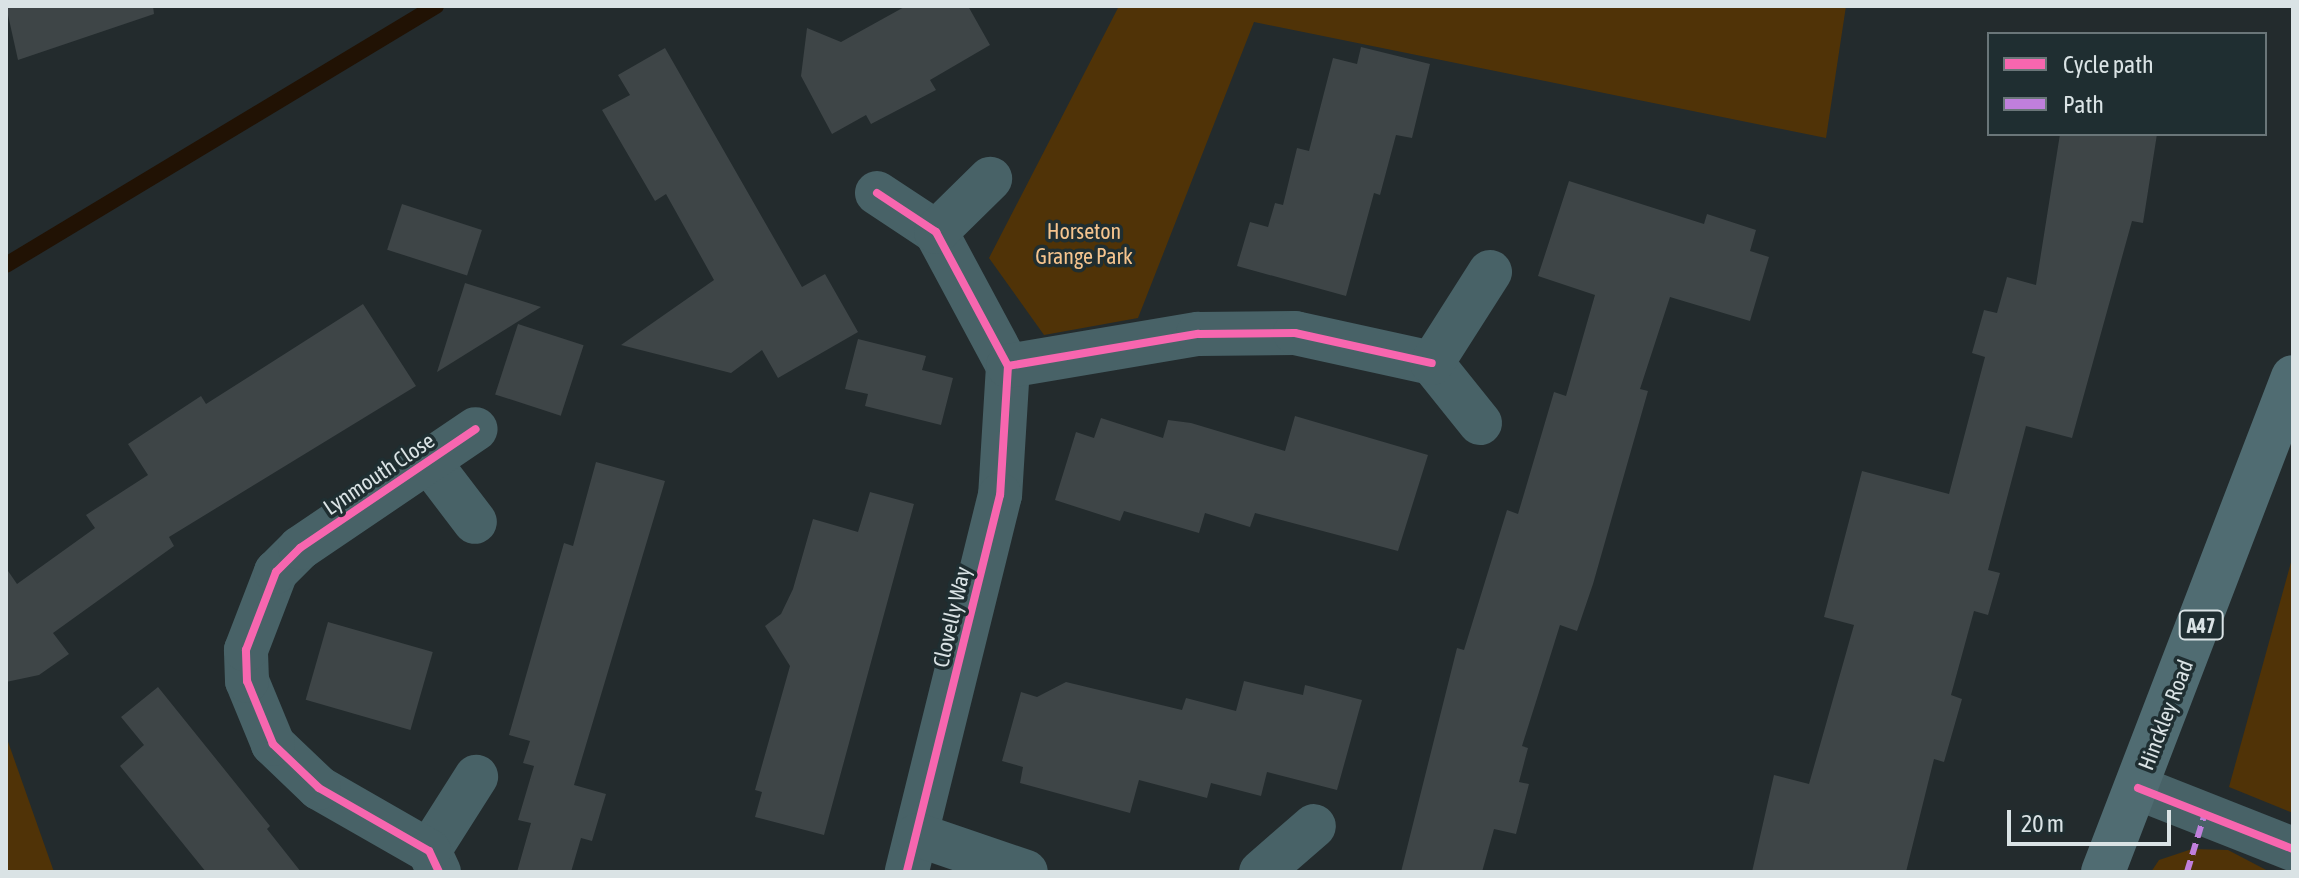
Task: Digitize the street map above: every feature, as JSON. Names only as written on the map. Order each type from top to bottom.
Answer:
[{"type":"main road","name":"Hinckley Road","points":[[2103,872],[2138,788],[2293,377]]},
{"type":"street","points":[[936,232],[990,179]]},
{"type":"street","points":[[877,193],[936,232],[1008,366],[1198,334],[1295,333],[1432,363],[1480,423]]},
{"type":"street","points":[[1432,363],[1490,272]]},
{"type":"street","name":"Clovelly Way","points":[[1008,366],[1000,495],[913,854],[1026,872]]},
{"type":"street","name":"Lynmouth Close","points":[[476,429],[430,463],[300,548],[276,572],[246,650],[247,681],[273,744],[319,788],[434,862],[476,777]]},
{"type":"street","name":"Lynmouth Close","points":[[430,463],[475,522]]},
{"type":"street","points":[[2138,788],[2293,849]]},
{"type":"street","points":[[1261,872],[1314,826]]},
{"type":"green space","name":"Horseton Grange Park","points":[[1119,6],[1846,6],[1826,138],[1254,22],[1138,318],[1044,335],[989,258]]},
{"type":"green space","points":[[2293,555],[2293,813],[2229,787]]},
{"type":"green space","points":[[6,736],[54,872],[6,872]]},
{"type":"green space","points":[[2192,849],[2228,850],[2270,872],[2151,872],[2159,860]]},
{"type":"building","points":[[6,6],[153,6],[154,14],[18,60]]},
{"type":"building","points":[[906,6],[968,6],[990,45],[930,80],[936,90],[871,124],[866,115],[832,134],[801,76],[807,28],[841,42]]},
{"type":"building","points":[[1361,47],[1430,64],[1412,138],[1396,135],[1380,195],[1374,193],[1346,296],[1237,266],[1250,222],[1268,227],[1275,203],[1283,205],[1297,148],[1309,151],[1333,58],[1357,64]]},
{"type":"building","points":[[665,48],[802,287],[825,274],[858,332],[778,378],[762,350],[731,373],[621,345],[714,280],[666,194],[655,201],[602,110],[630,95],[618,75]]},
{"type":"building","points":[[2060,136],[2157,136],[2143,223],[2132,221],[2072,438],[2026,426],[1988,570],[2000,573],[1988,615],[1974,611],[1951,695],[1962,699],[1944,762],[1934,759],[1906,872],[1752,872],[1774,775],[1809,784],[1854,625],[1824,617],[1862,471],[1949,494],[1985,357],[1972,353],[1984,310],[1997,313],[2007,277],[2036,285]]},
{"type":"building","points":[[1569,181],[1704,224],[1707,214],[1756,230],[1750,251],[1769,257],[1750,321],[1670,297],[1640,389],[1648,391],[1593,584],[1577,631],[1560,625],[1522,746],[1528,748],[1519,782],[1529,784],[1516,834],[1494,829],[1482,872],[1401,872],[1457,648],[1464,650],[1507,510],[1518,514],[1554,392],[1566,396],[1595,295],[1538,276]]},
{"type":"building","points":[[402,204],[482,230],[467,276],[387,250]]},
{"type":"building","points":[[465,283],[541,307],[437,372]]},
{"type":"building","points":[[363,304],[416,386],[169,537],[174,546],[53,633],[69,654],[39,675],[6,682],[6,568],[17,584],[95,528],[86,515],[148,475],[128,444],[201,396],[206,404]]},
{"type":"building","points":[[518,324],[584,345],[561,416],[495,394]]},
{"type":"building","points":[[858,339],[926,356],[922,370],[953,378],[941,425],[865,406],[868,394],[845,389]]},
{"type":"building","points":[[1295,416],[1428,455],[1398,551],[1255,513],[1250,527],[1205,513],[1199,533],[1124,511],[1120,521],[1055,500],[1076,432],[1094,438],[1101,418],[1163,438],[1168,420],[1191,423],[1285,451]]},
{"type":"building","points":[[596,462],[665,481],[574,785],[606,794],[592,841],[581,838],[571,872],[517,872],[531,823],[518,820],[534,766],[523,763],[530,741],[509,735],[564,543],[573,546]]},
{"type":"building","points":[[870,492],[914,504],[824,835],[755,817],[762,792],[755,790],[790,666],[765,626],[781,614],[793,589],[813,519],[858,532]]},
{"type":"building","points":[[328,622],[433,652],[410,730],[306,700]]},
{"type":"building","points":[[1244,681],[1303,695],[1305,685],[1362,700],[1337,790],[1267,772],[1261,796],[1211,783],[1207,798],[1139,780],[1130,813],[1020,783],[1023,767],[1002,761],[1021,692],[1037,697],[1066,682],[1182,710],[1186,698],[1236,711]]},
{"type":"building","points":[[158,687],[270,826],[267,829],[301,872],[206,872],[120,766],[144,745],[121,717]]},
{"type":"waterway","points":[[6,265],[436,6]]},
{"type":"marked path","points":[[2187,872],[2205,813]]},
{"type":"cycle path","points":[[877,193],[936,232],[1008,366],[1000,495],[907,872]]},
{"type":"cycle path","points":[[1008,366],[1198,334],[1295,333],[1432,363]]},
{"type":"cycle path","points":[[439,872],[429,851],[319,788],[273,744],[247,681],[246,650],[276,572],[300,548],[476,429]]},
{"type":"cycle path","points":[[2138,788],[2293,849]]}]
